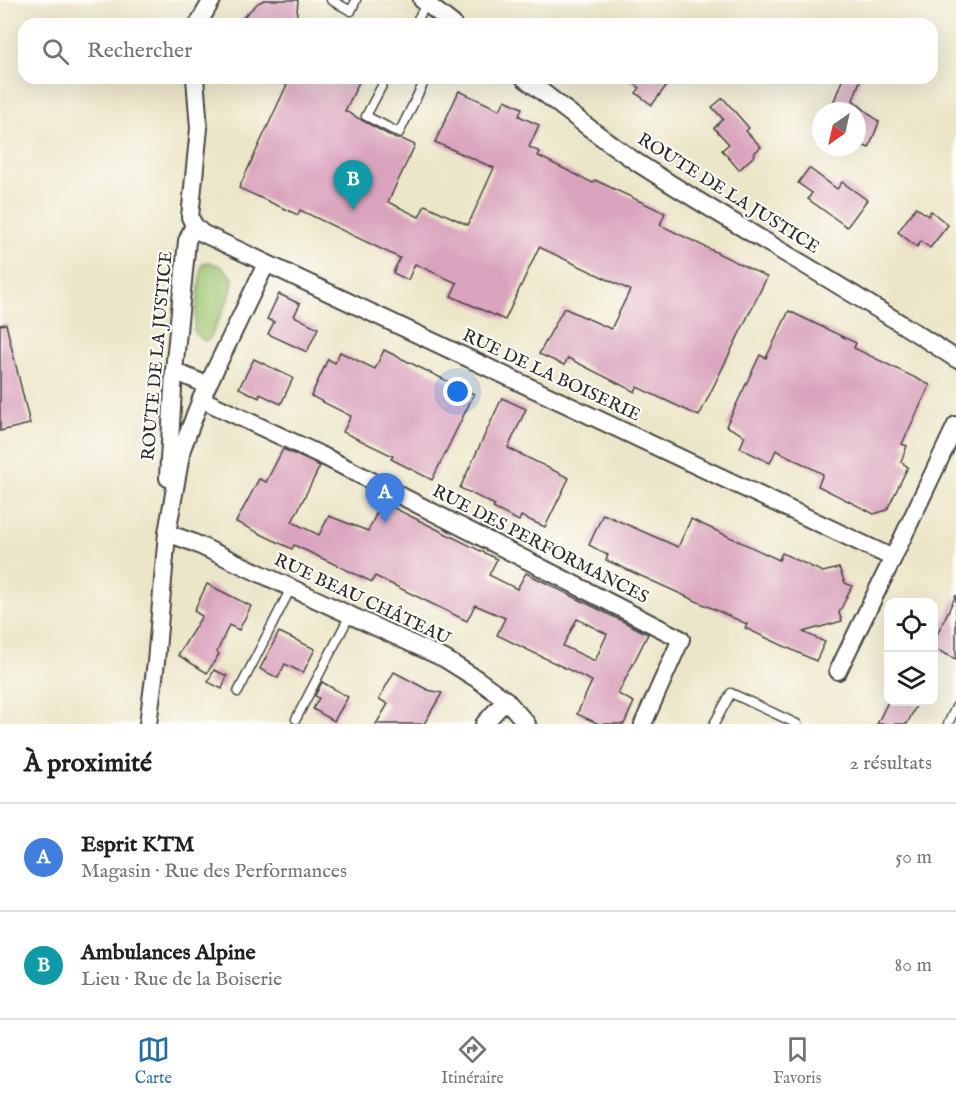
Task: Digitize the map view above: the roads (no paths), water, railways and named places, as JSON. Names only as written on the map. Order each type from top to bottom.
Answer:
[{"type":"street","points":[[202,18],[212,0]]},
{"type":"street","points":[[424,2],[442,18]]},
{"type":"street","name":"ROUTE DE LA JUSTICE","points":[[148,724],[156,662],[167,533],[168,447],[174,371],[187,241],[194,225],[190,217],[190,205],[199,128],[195,84]]},
{"type":"street","name":"ROUTE DE LA JUSTICE","points":[[532,84],[639,163],[717,213],[918,333],[956,359]]},
{"type":"street","name":"RUE DE LA BOISERIE","points":[[194,225],[202,233],[266,264],[893,558]]},
{"type":"street","name":"ROUTE DE LA JUSTICE","points":[[167,533],[182,449],[204,392],[266,264]]},
{"type":"street","name":"ROUTE DE LA JUSTICE","points":[[918,333],[956,347]]},
{"type":"street","name":"RUE DES PERFORMANCES","points":[[174,371],[204,392],[325,457],[681,639],[643,724]]},
{"type":"street","points":[[838,671],[956,425]]},
{"type":"street","name":"RUE BEAU CHÂTEAU","points":[[167,533],[192,542],[445,659],[506,700],[527,724]]},
{"type":"street","points":[[484,724],[506,700]]},
{"type":"lane","points":[[331,0],[351,11],[356,0]]},
{"type":"lane","points":[[417,18],[424,2]]},
{"type":"lane","points":[[383,84],[366,116],[399,133],[423,84]]},
{"type":"lane","points":[[238,692],[291,588]]},
{"type":"lane","points":[[296,719],[350,615]]},
{"type":"lane","points":[[714,724],[731,693],[797,724]]},
{"type":"lane","points":[[948,724],[956,707]]},
{"type":"place","name":"Ambulances Alpine","points":[[353,210]]},
{"type":"place","name":"Esprit KTM","points":[[385,523]]}]
